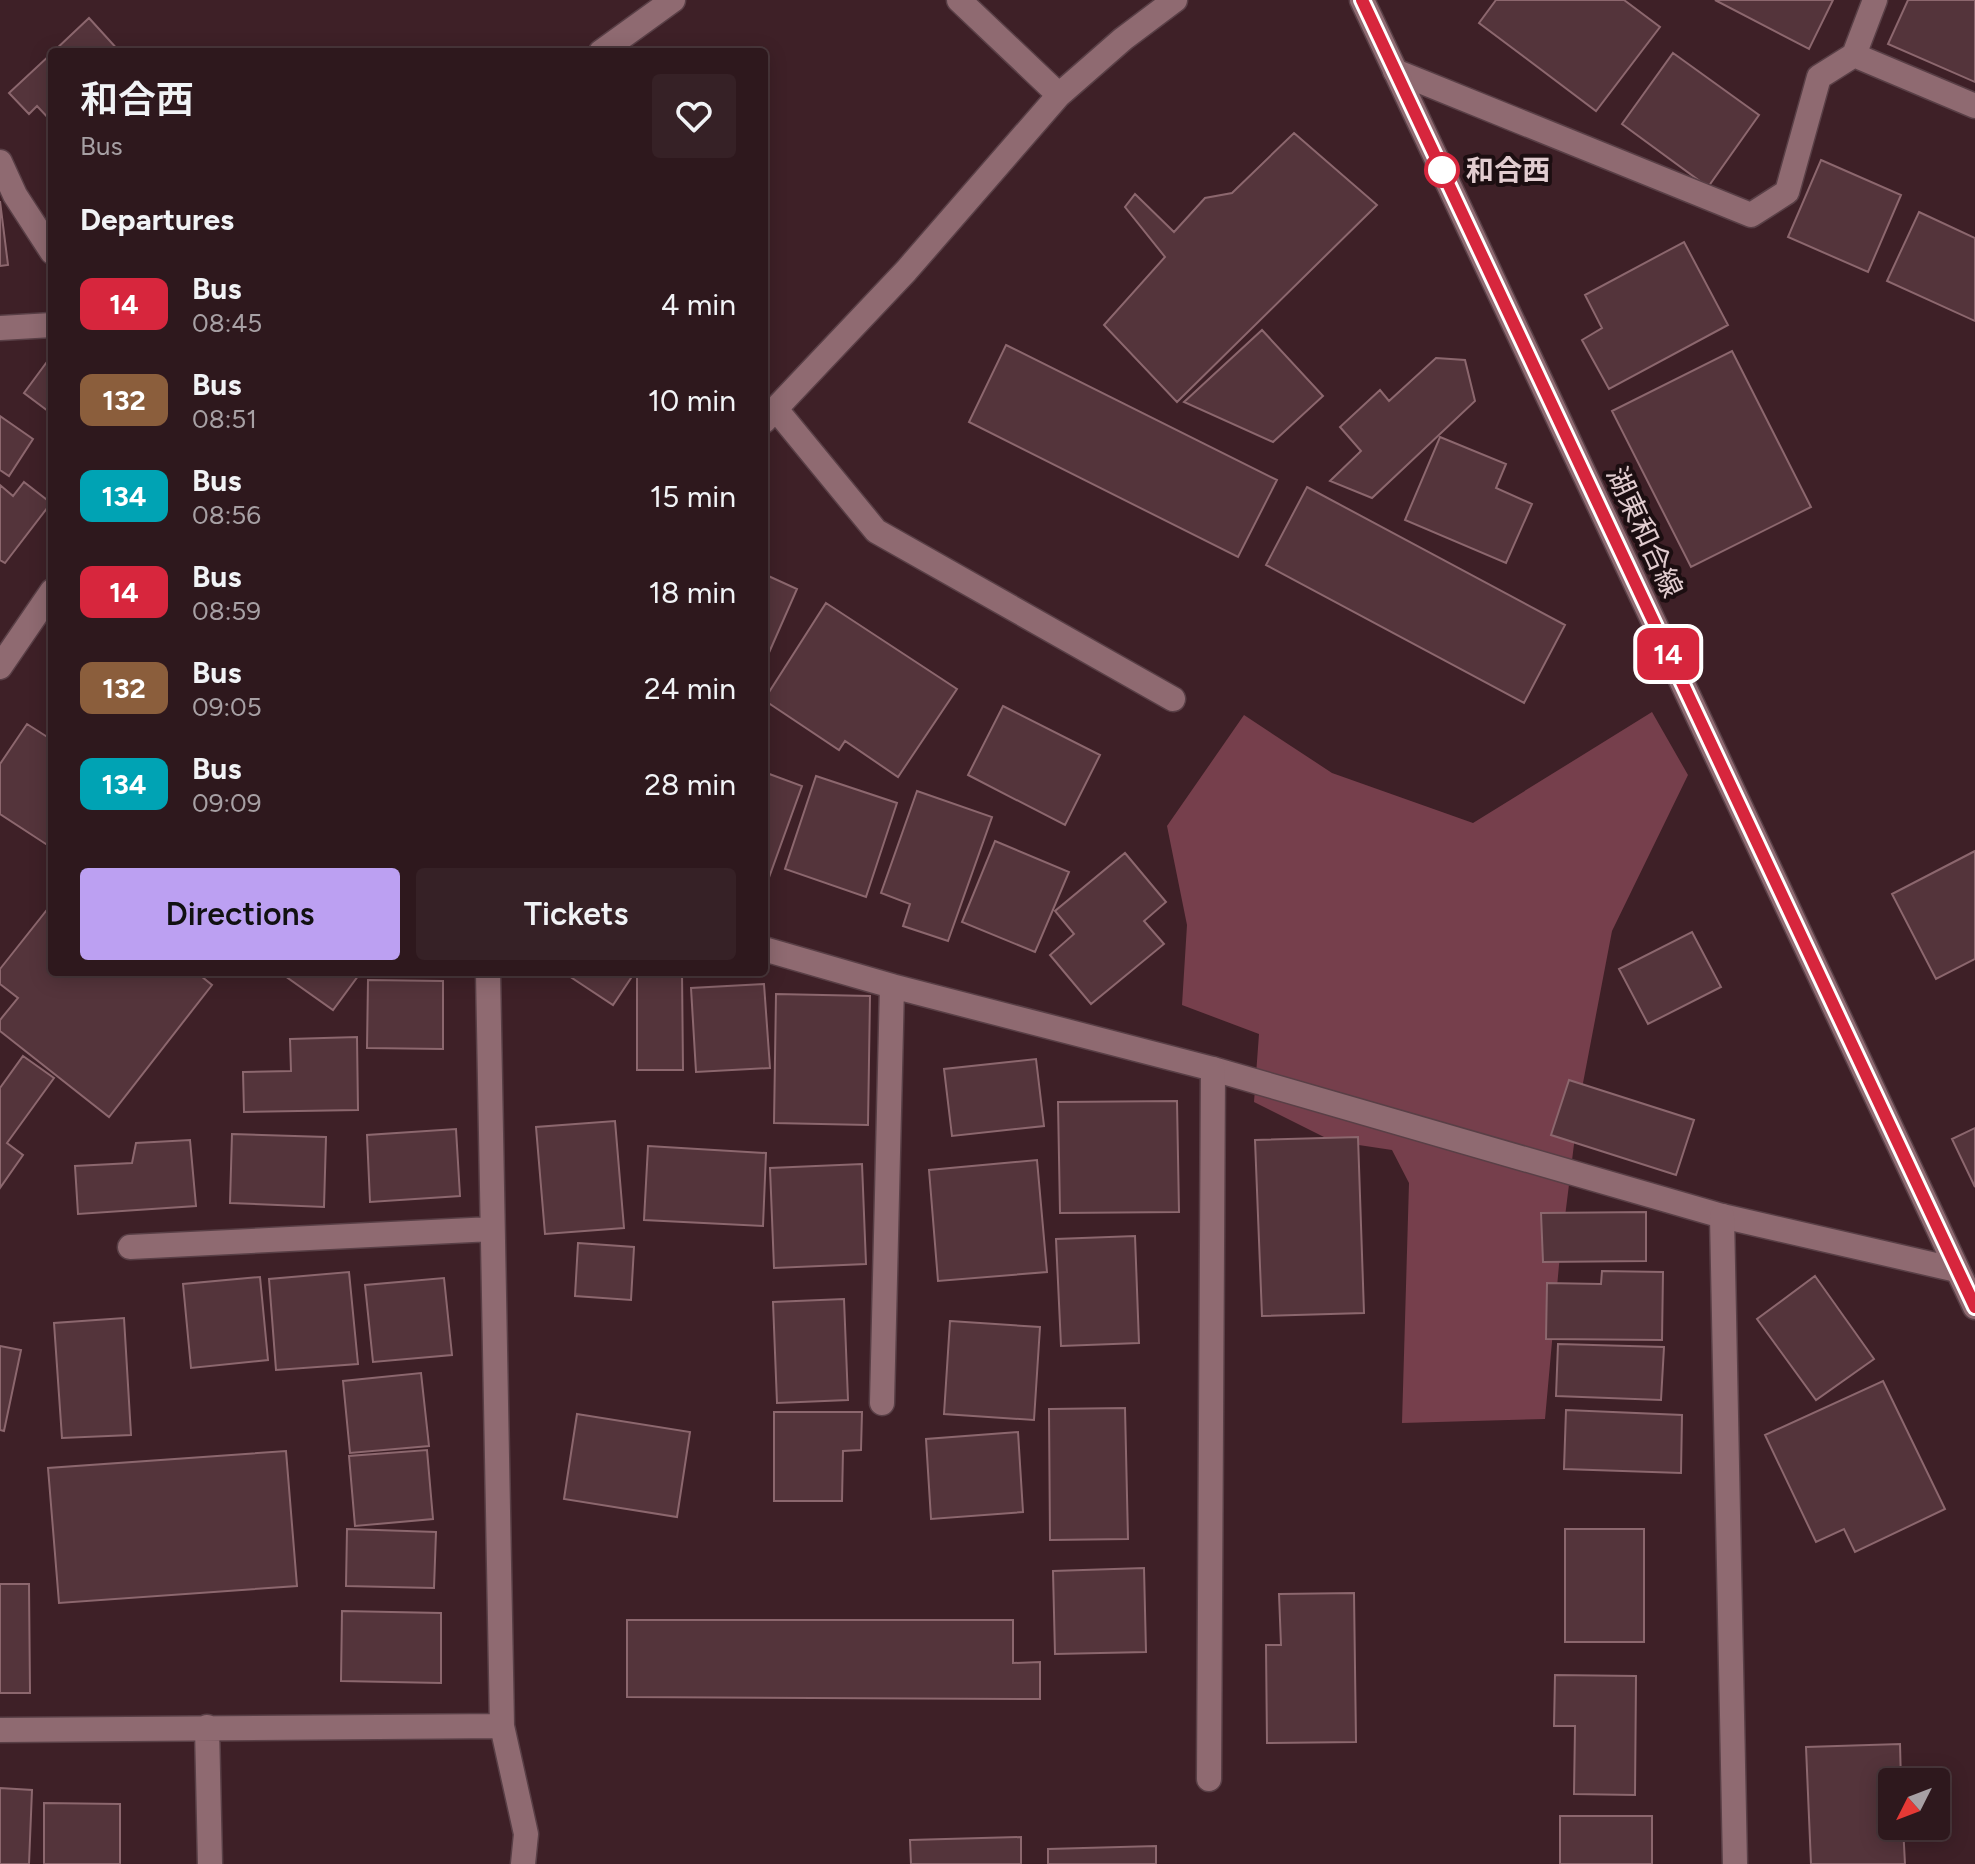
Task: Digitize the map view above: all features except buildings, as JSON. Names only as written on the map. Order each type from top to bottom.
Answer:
[{"type":"street","points":[[607,48],[673,0]]},
{"type":"street","points":[[959,0],[1059,95]]},
{"type":"street","points":[[1173,699],[876,531],[769,414],[906,271],[1059,95],[1123,39],[1175,0]]},
{"type":"street","name":"湖東和合線","points":[[1362,0],[1966,1273],[1975,1307]]},
{"type":"street","points":[[1395,71],[1751,215],[1787,192],[1819,77],[1854,55],[1875,0]]},
{"type":"street","points":[[1854,55],[1975,106]]},
{"type":"street","points":[[0,162],[15,195],[48,246]]},
{"type":"street","points":[[0,328],[48,325]]},
{"type":"street","points":[[0,667],[48,597]]},
{"type":"street","points":[[768,950],[892,986],[1213,1069],[1722,1216],[1966,1273]]},
{"type":"street","points":[[488,976],[502,1726],[526,1834],[523,1864]]},
{"type":"street","points":[[882,1403],[892,986]]},
{"type":"street","points":[[1209,1779],[1213,1069]]},
{"type":"street","points":[[1722,1216],[1735,1864]]},
{"type":"street","points":[[130,1247],[492,1229]]},
{"type":"street","points":[[0,1730],[502,1726]]},
{"type":"street","points":[[207,1727],[210,1864]]},
{"type":"shaded area","points":[[1652,712],[1688,775],[1612,931],[1579,1104],[1559,1265],[1545,1419],[1402,1423],[1409,1183],[1392,1150],[1332,1141],[1254,1102],[1259,1034],[1182,1005],[1187,925],[1167,826],[1244,715],[1332,773],[1473,823]]},
{"type":"bus line","name":"14","points":[[1362,0],[1975,1307]]},
{"type":"place","name":"和合西","points":[[1442,170]]}]
